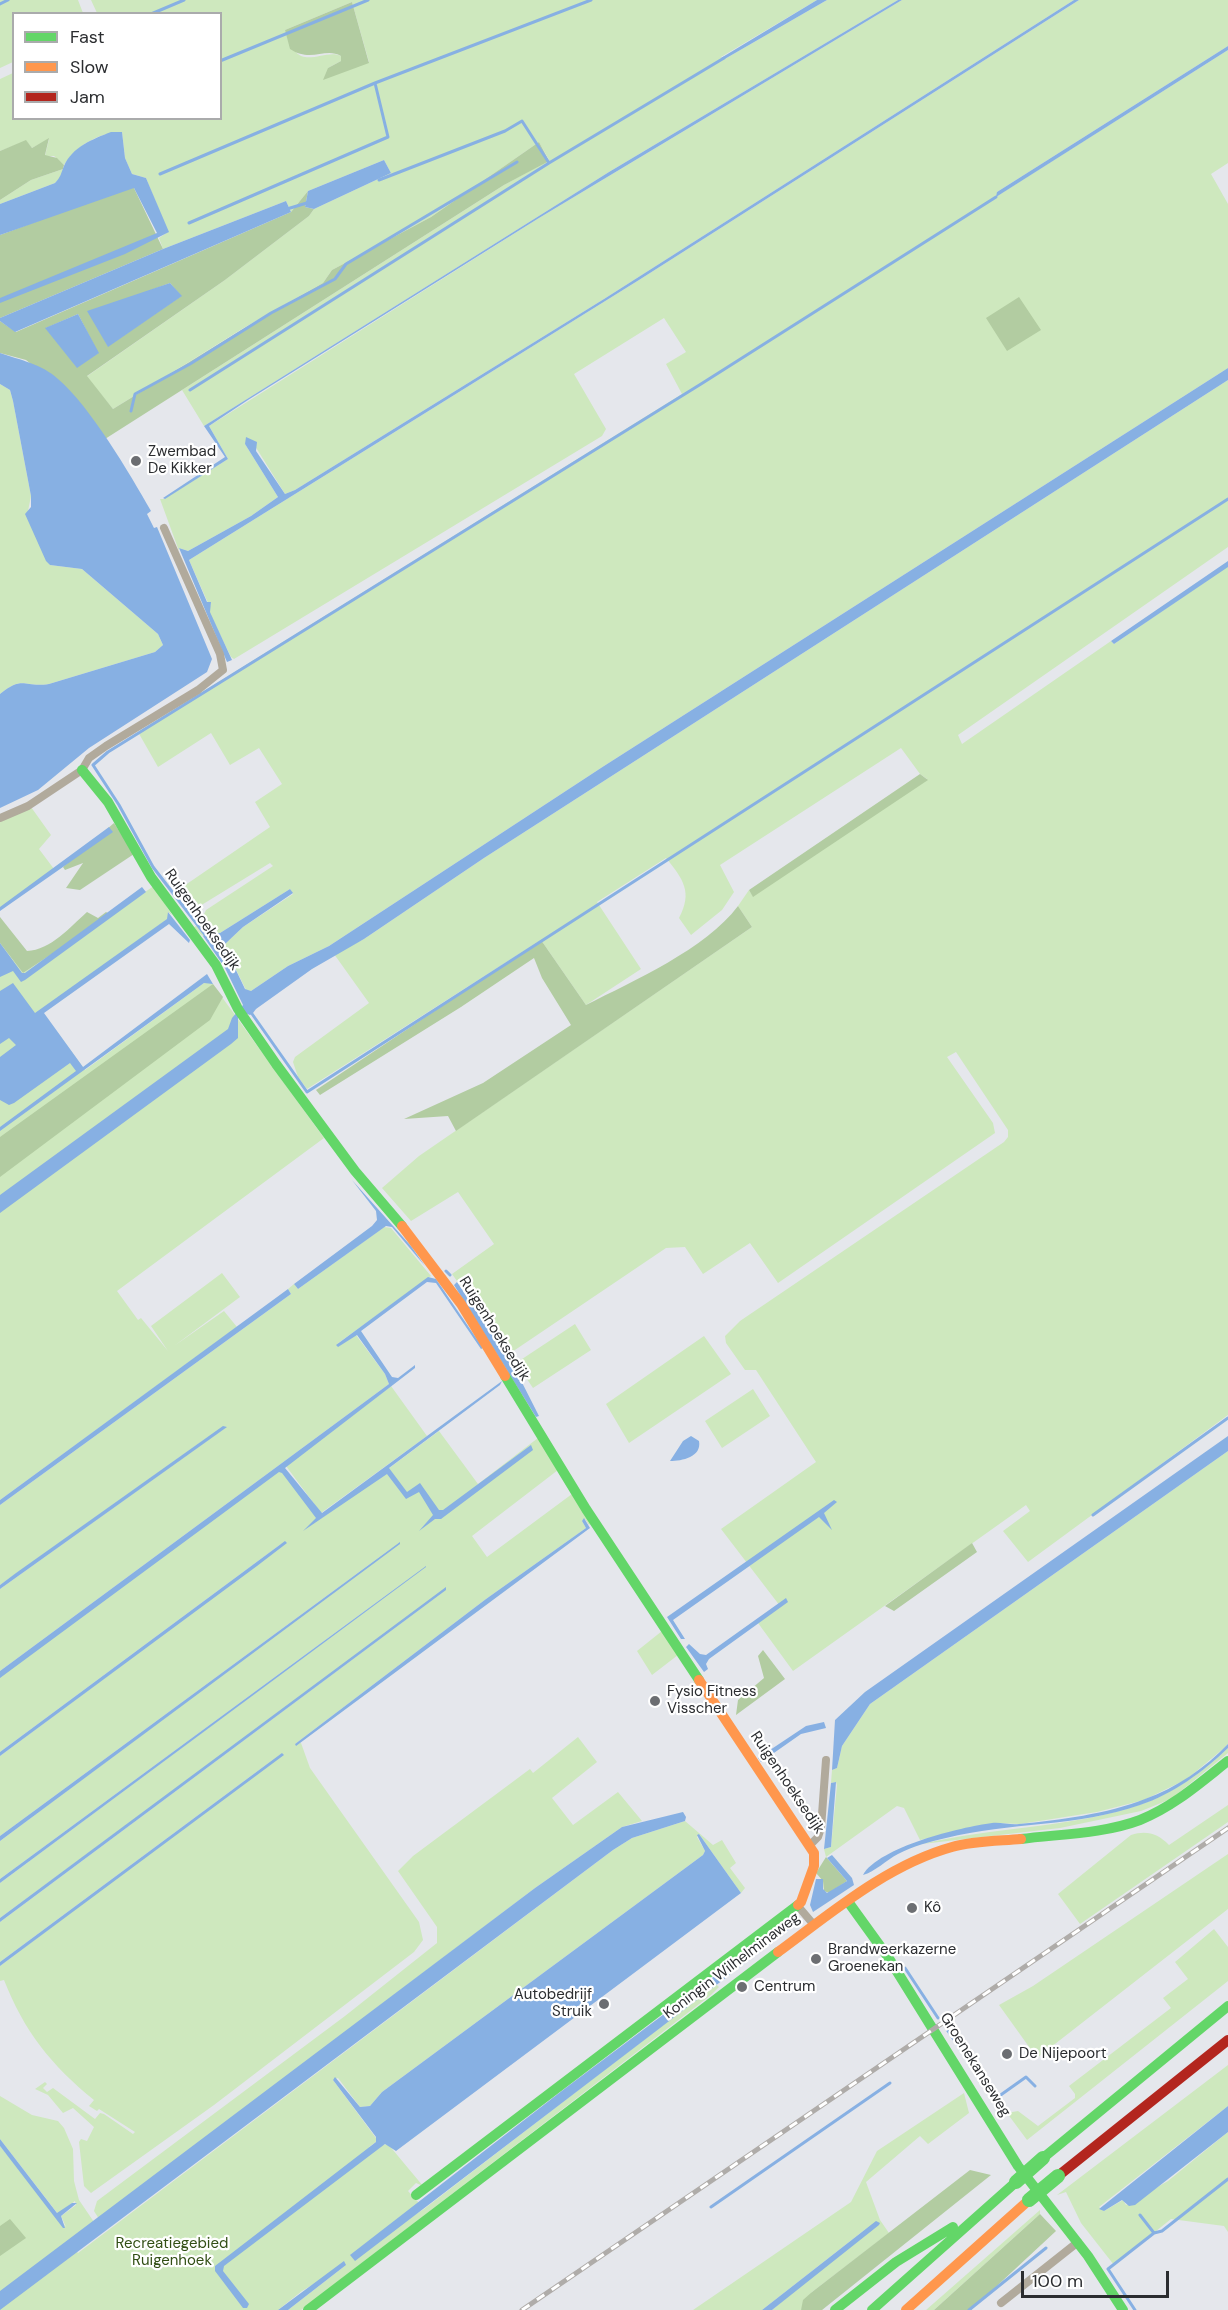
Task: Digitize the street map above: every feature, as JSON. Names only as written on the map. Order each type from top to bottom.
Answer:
[{"type":"main road","name":"Ruigenhoeksedijk","points":[[82,770],[108,802],[151,877],[216,965],[240,1012],[340,1152],[406,1231],[461,1304],[586,1509],[714,1705],[810,1845],[814,1856],[814,1866],[801,1902],[797,1905]]},
{"type":"main road","name":"Koningin Wilhelminaweg","points":[[308,2310],[814,1925],[898,1869],[926,1855],[946,1849],[1090,1830],[1139,1820],[1179,1799],[1228,1761]]},
{"type":"main road","name":"Groenekanseweg","points":[[849,1903],[899,1975],[1018,2166],[1078,2242],[1123,2310]]},
{"type":"main road","name":"Koningin Wilhelminaweg","points":[[416,2195],[797,1905]]},
{"type":"main road","points":[[872,2310],[1043,2158],[1228,2006]]},
{"type":"main road","points":[[906,2310],[1029,2200],[1228,2040]]},
{"type":"main road","points":[[835,2310],[896,2262],[988,2205]]},
{"type":"street","points":[[0,818],[28,806],[82,770],[89,759],[106,746],[198,690],[223,670],[220,654],[164,528]]},
{"type":"street","points":[[810,1845],[818,1837],[821,1828],[826,1760]]},
{"type":"street","points":[[797,1905],[814,1925]]},
{"type":"street","points":[[1000,2303],[1078,2242]]},
{"type":"green space","points":[[0,0],[78,0],[83,12],[12,12],[12,62],[0,68]]},
{"type":"green space","points":[[91,0],[817,0],[721,57],[723,60],[827,0],[898,0],[609,172],[204,426],[182,390],[504,185],[549,160],[539,142],[431,217],[332,270],[323,283],[242,329],[113,409],[86,377],[225,280],[309,216],[314,209],[391,173],[384,160],[308,191],[291,212],[286,201],[163,249],[159,238],[168,232],[146,178],[132,174],[125,158],[122,132],[89,141],[64,165],[54,156],[45,156],[49,139],[32,148],[26,141],[0,151],[0,79],[12,73],[12,120],[222,120],[222,12],[97,12]],"holes":[[[352,2],[369,62],[328,68],[341,61],[341,56],[336,54],[301,56],[294,50],[285,30]]]},
{"type":"green space","points":[[902,0],[1074,0],[604,299],[295,490],[285,494],[255,446],[245,444],[278,497],[251,516],[188,551],[179,548],[179,551],[160,499],[164,499],[228,459],[209,426],[539,218]]},
{"type":"green space","points":[[1079,0],[1228,0],[1228,46],[997,192],[997,196],[1228,50],[1228,163],[1211,174],[1228,204],[1228,368],[604,766],[329,946],[288,966],[251,991],[246,990],[224,945],[243,927],[293,894],[290,889],[220,933],[203,936],[193,928],[199,924],[206,910],[273,866],[270,863],[195,909],[190,909],[178,896],[178,890],[270,827],[255,802],[282,784],[259,748],[230,765],[211,733],[158,767],[138,732],[682,394],[666,364],[686,352],[664,318],[574,374],[606,429],[602,436],[234,659],[209,612],[211,602],[208,603],[189,560],[639,280]]},
{"type":"green space","points":[[352,2],[369,63],[323,80],[328,68],[341,61],[341,56],[329,53],[305,55],[298,53],[290,49],[285,30]]},
{"type":"green space","points":[[49,138],[45,155],[57,158],[64,165],[63,169],[31,180],[0,200],[0,151],[26,140],[32,148]]},
{"type":"green space","points":[[539,142],[549,161],[504,185],[105,439],[79,403],[26,360],[0,353],[0,321],[16,332],[291,212],[308,191],[305,207],[314,209],[309,216],[225,280],[87,376],[113,409],[323,283],[332,270],[431,217]],"holes":[[[170,283],[181,296],[108,346],[99,330],[146,292]],[[78,314],[98,353],[77,367],[46,328]]]},
{"type":"green space","points":[[63,169],[61,177],[55,183],[0,204],[0,200],[31,180]]},
{"type":"green space","points":[[127,188],[134,188],[163,249],[0,318],[0,235]]},
{"type":"green space","points":[[1019,297],[1041,330],[1007,351],[986,318]]},
{"type":"green space","points":[[1228,380],[1228,547],[958,735],[962,744],[1111,641],[1114,644],[1228,566],[1228,1415],[1028,1562],[1003,1531],[1030,1511],[1026,1505],[793,1671],[758,1623],[780,1606],[721,1529],[816,1462],[756,1370],[745,1370],[726,1343],[725,1336],[740,1321],[1004,1142],[1008,1137],[1008,1130],[956,1052],[947,1057],[993,1123],[995,1133],[778,1283],[750,1243],[703,1274],[685,1247],[666,1248],[509,1354],[452,1274],[494,1244],[458,1192],[411,1221],[382,1188],[419,1156],[752,927],[738,906],[749,890],[753,896],[927,779],[920,774],[901,748],[720,865],[734,892],[722,910],[691,935],[679,918],[685,901],[684,886],[666,858],[597,902],[641,969],[586,1005],[541,940],[307,1089],[298,1077],[293,1062],[295,1057],[369,1003],[334,954],[364,939],[484,858]]},
{"type":"green space","points":[[0,384],[10,390],[31,496],[28,511],[50,565],[82,569],[158,634],[163,645],[155,652],[49,684],[14,685],[0,694]]},
{"type":"green space","points":[[920,774],[928,780],[753,897],[749,890]]},
{"type":"green space","points":[[31,807],[51,835],[39,849],[54,869],[0,909],[0,821]]},
{"type":"green space","points":[[114,823],[134,854],[80,890],[66,888],[83,863],[65,870],[63,867]]},
{"type":"green space","points":[[154,886],[172,915],[168,912],[168,919],[41,1010],[85,1070],[204,983],[211,982],[324,1138],[117,1291],[138,1320],[141,1318],[168,1351],[151,1326],[222,1273],[240,1297],[174,1346],[224,1311],[237,1327],[0,1500],[0,943],[23,973]]},
{"type":"green space","points":[[738,906],[752,927],[456,1131],[448,1116],[404,1119],[483,1083],[571,1025],[542,978],[534,958],[461,1007],[320,1095],[316,1090],[541,940],[586,1005],[668,963],[688,950],[724,922]]},
{"type":"green space","points":[[87,912],[98,918],[106,912],[111,915],[23,973],[0,943],[0,917],[27,951],[36,950],[52,942]]},
{"type":"green space","points":[[213,984],[223,997],[210,1020],[0,1177],[0,1137]]},
{"type":"green space","points":[[384,1227],[391,1228],[431,1276],[337,1344],[356,1335],[385,1374],[389,1384],[0,1671],[0,1589],[226,1427],[204,1440],[0,1585],[0,1505],[291,1294],[288,1289],[294,1284],[298,1289]]},
{"type":"green space","points":[[575,1324],[591,1350],[533,1388],[516,1363]]},
{"type":"green space","points":[[704,1336],[731,1374],[629,1443],[606,1404]]},
{"type":"green space","points":[[391,1386],[427,1436],[321,1513],[286,1466]]},
{"type":"green space","points":[[753,1389],[770,1416],[722,1448],[705,1421]]},
{"type":"green space","points":[[439,1431],[478,1484],[538,1438],[558,1470],[472,1536],[487,1557],[572,1494],[591,1523],[589,1525],[585,1519],[582,1521],[586,1528],[486,1599],[295,1744],[301,1743],[310,1768],[419,1922],[423,1940],[414,1952],[214,2105],[91,2193],[84,2186],[79,2142],[81,2139],[87,2141],[94,2127],[73,2108],[63,2113],[48,2095],[35,2089],[45,2082],[47,2084],[43,2088],[47,2092],[53,2088],[95,2119],[100,2113],[104,2114],[133,2134],[135,2132],[99,2109],[97,2111],[89,2106],[94,2100],[65,2074],[40,2046],[20,2015],[4,1980],[0,1981],[0,1966],[282,1753],[0,1962],[0,1922],[447,1589],[0,1918],[0,1883],[426,1566],[0,1879],[0,1841],[400,1542],[0,1836],[0,1756],[283,1545],[281,1544],[0,1752],[0,1673],[280,1468],[322,1518]]},
{"type":"green space","points":[[1228,1451],[1228,1744],[1187,1779],[1144,1800],[1097,1812],[1020,1824],[995,1823],[920,1840],[904,1808],[897,1806],[826,1857],[824,1849],[831,1847],[837,1785],[836,1782],[831,1783],[832,1770],[837,1768],[842,1746],[870,1704]]},
{"type":"green space","points":[[972,1543],[977,1552],[894,1611],[885,1606]]},
{"type":"green space","points":[[662,1631],[678,1655],[652,1675],[637,1651]]},
{"type":"green space","points":[[763,1650],[785,1679],[736,1715],[738,1700],[764,1678],[758,1656]]},
{"type":"green space","points":[[578,1737],[597,1762],[552,1798],[573,1825],[618,1792],[642,1821],[622,1827],[535,1888],[99,2219],[94,2211],[97,2201],[345,2016],[437,1943],[437,1927],[398,1871],[413,1856],[530,1769],[533,1773]]},
{"type":"green space","points":[[1228,1748],[1228,1753],[1171,1799],[1141,1811],[1060,1828],[922,1844],[1087,1818],[1139,1805],[1187,1781]]},
{"type":"green space","points":[[1228,1805],[1228,1822],[1080,1924],[1058,1894],[1131,1835],[1152,1834],[1169,1845]]},
{"type":"green space","name":"Recreatiegebied Ruigenhoek","points":[[685,1821],[713,1845],[722,1840],[736,1863],[730,1868],[745,1888],[741,1893],[699,1834],[697,1837],[705,1851],[703,1855],[382,2092],[370,2106],[360,2107],[338,2078],[333,2080],[376,2138],[376,2142],[369,2147],[388,2144],[423,2186],[416,2183],[408,2191],[419,2203],[351,2255],[424,2209],[716,1984],[719,1987],[301,2310],[288,2310],[346,2265],[302,2291],[278,2310],[0,2310],[0,2146],[66,2227],[61,2216],[76,2205],[75,2201],[58,2214],[0,2139],[0,2096],[32,2115],[58,2121],[64,2128],[73,2149],[74,2181],[79,2200],[94,2222],[69,2241],[78,2253],[613,1850],[632,1838]]},
{"type":"green space","points":[[1228,1854],[1228,1909],[1037,2058],[999,2005],[1033,1986]]},
{"type":"green space","points":[[826,1857],[847,1881],[829,1893],[824,1891],[823,1881],[816,1873]]},
{"type":"green space","points":[[1214,1929],[1228,1947],[1228,1981],[1027,2140],[1007,2113],[1018,2111],[1038,2126],[1075,2098],[1069,2086],[1171,2008],[1163,1998],[1188,1979],[1175,1962]]},
{"type":"green space","points":[[1228,2065],[1228,2106],[1099,2207],[1104,2211],[1123,2200],[1126,2205],[1168,2181],[1228,2132],[1228,2232],[1224,2226],[1171,2219],[1114,2265],[1081,2223],[1066,2192],[1057,2195]]},
{"type":"green space","points":[[964,2093],[969,2113],[928,2144],[920,2136],[866,2182],[880,2220],[889,2233],[812,2292],[801,2310],[772,2310],[867,2228],[762,2310],[693,2310],[851,2202],[877,2151]]},
{"type":"green space","points":[[970,2170],[991,2175],[822,2310],[801,2310],[803,2300],[812,2292]]},
{"type":"green space","points":[[1040,2210],[1040,2214],[934,2310],[926,2310]]},
{"type":"green space","points":[[1040,2214],[1056,2231],[971,2310],[934,2310]]},
{"type":"green space","points":[[10,2219],[26,2238],[0,2256],[0,2226]]},
{"type":"water","points":[[817,0],[827,0],[723,60],[721,58]]},
{"type":"water","points":[[898,0],[902,0],[539,218],[209,426],[228,459],[165,499],[163,498],[225,457],[204,426],[609,172]]},
{"type":"water","points":[[1074,0],[1079,0],[639,280],[189,560],[207,602],[211,602],[210,612],[232,660],[227,662],[179,548],[188,551],[251,516],[278,497],[245,444],[246,437],[257,442],[256,451],[285,494],[295,490],[604,299]]},
{"type":"water","points":[[1228,46],[1228,50],[996,197],[997,192]]},
{"type":"water","points":[[111,132],[122,132],[125,158],[132,174],[146,178],[169,232],[125,254],[0,303],[0,298],[157,233],[134,188],[0,235],[0,204],[55,183],[72,154],[90,141]]},
{"type":"water","points":[[384,160],[391,173],[314,209],[305,207],[308,191]]},
{"type":"water","points":[[286,201],[291,212],[15,332],[0,321],[0,318],[163,249]]},
{"type":"water","points":[[170,283],[182,296],[108,347],[87,311]]},
{"type":"water","points":[[78,314],[99,353],[77,368],[45,328]]},
{"type":"water","points":[[0,353],[30,363],[52,374],[70,391],[96,423],[151,511],[147,514],[154,528],[157,527],[212,659],[207,672],[89,748],[38,790],[0,808],[0,694],[14,685],[49,684],[155,652],[163,645],[158,634],[82,569],[50,565],[46,561],[25,514],[31,507],[31,496],[10,390],[0,384]]},
{"type":"water","points":[[1228,368],[1228,380],[484,858],[364,939],[312,969],[250,1015],[245,1013],[238,1017],[238,1038],[231,1044],[0,1213],[0,1195],[228,1029],[232,1018],[243,1005],[225,968],[203,936],[207,933],[220,933],[290,889],[293,893],[243,927],[224,945],[245,989],[251,991],[288,966],[329,946],[604,766]]},
{"type":"water","points":[[1228,561],[1228,567],[1114,644],[1111,641]]},
{"type":"water","points":[[109,827],[113,832],[0,911],[0,907]]},
{"type":"water","points":[[142,887],[146,892],[25,980],[21,982],[13,971],[0,977],[0,943],[22,973],[25,973]]},
{"type":"water","points":[[168,912],[190,940],[189,943],[169,924],[44,1013],[83,1067],[207,974],[213,984],[204,983],[0,1131],[0,1127],[76,1071],[70,1063],[14,1103],[9,1105],[0,1100],[0,1057],[16,1045],[9,1038],[0,1044],[0,991],[13,983],[35,1013],[167,919]]},
{"type":"water","points":[[352,1180],[411,1246],[425,1266],[392,1227],[386,1226],[298,1289],[294,1284],[377,1220],[376,1211]]},
{"type":"water","points":[[428,1277],[436,1279],[483,1348],[481,1349],[436,1283],[427,1282],[361,1331],[392,1377],[398,1378],[415,1365],[415,1368],[285,1468],[322,1513],[502,1381],[500,1385],[389,1468],[407,1492],[420,1483],[439,1510],[443,1510],[531,1445],[533,1450],[441,1519],[435,1519],[419,1531],[433,1515],[419,1492],[406,1499],[387,1474],[303,1531],[316,1518],[279,1472],[0,1678],[0,1671],[389,1384],[385,1374],[357,1335],[338,1347],[336,1345]]},
{"type":"water","points":[[457,1282],[504,1353],[508,1355],[539,1416],[536,1417],[454,1285]]},
{"type":"water","points":[[288,1289],[291,1294],[0,1505],[0,1500]]},
{"type":"water","points":[[223,1426],[227,1427],[0,1589],[0,1585],[16,1573]]},
{"type":"water","points":[[691,1436],[699,1441],[697,1451],[685,1459],[670,1461],[683,1441]]},
{"type":"water","points":[[1228,1436],[1228,1451],[870,1704],[842,1746],[837,1768],[832,1770],[835,1720],[865,1692]]},
{"type":"water","points":[[834,1500],[837,1502],[824,1513],[832,1530],[819,1517],[673,1620],[685,1639],[681,1639],[667,1617]]},
{"type":"water","points":[[584,1518],[590,1528],[296,1746],[295,1744],[486,1599],[586,1528],[582,1521]]},
{"type":"water","points":[[285,1541],[287,1543],[257,1566],[0,1756],[0,1752]]},
{"type":"water","points":[[400,1542],[400,1544],[0,1841],[0,1836]]},
{"type":"water","points":[[426,1567],[0,1883],[0,1879]]},
{"type":"water","points":[[446,1587],[446,1590],[0,1922],[0,1918]]},
{"type":"water","points":[[786,1598],[788,1602],[709,1659],[706,1664],[708,1669],[704,1672],[686,1647],[689,1644],[700,1654],[706,1655]]},
{"type":"water","points":[[824,1722],[826,1728],[801,1734],[761,1762],[758,1758],[806,1726]]},
{"type":"water","points":[[1228,1744],[1228,1748],[1198,1774],[1164,1795],[1140,1805],[1092,1817],[994,1829],[933,1841],[904,1851],[863,1875],[872,1865],[903,1847],[942,1834],[992,1823],[1019,1824],[1083,1816],[1145,1799],[1190,1776]]},
{"type":"water","points":[[282,1753],[284,1755],[0,1966],[0,1962]]},
{"type":"water","points":[[836,1782],[831,1847],[824,1849],[831,1783]]},
{"type":"water","points":[[683,1812],[686,1817],[685,1821],[632,1838],[613,1850],[0,2310],[0,2291],[535,1888],[622,1827]]},
{"type":"water","points":[[699,1834],[741,1893],[396,2151],[385,2144],[224,2266],[223,2271],[249,2304],[247,2308],[243,2308],[215,2271],[215,2266],[376,2142],[376,2137],[333,2080],[335,2077],[360,2107],[370,2106],[382,2092],[703,1855],[705,1851],[697,1835]]},
{"type":"water","points":[[832,1855],[852,1878],[854,1885],[813,1912],[810,1905],[816,1879],[823,1879],[823,1889],[827,1893],[847,1881],[827,1858]]},
{"type":"water","points":[[788,1921],[793,1925],[791,1928],[355,2261],[350,2255],[563,2090]]},
{"type":"water","points":[[1228,2106],[1228,2132],[1135,2205],[1129,2206],[1122,2200],[1104,2211],[1099,2209]]},
{"type":"water","points":[[0,2139],[57,2213],[72,2203],[77,2203],[61,2216],[65,2228],[0,2146]]},
{"type":"water","points":[[876,2221],[880,2223],[879,2225],[772,2310],[762,2310]]},
{"type":"water","points":[[344,2261],[346,2265],[288,2310],[278,2310]]},
{"type":"waterway","points":[[0,4],[8,0]]},
{"type":"waterway","points":[[156,12],[184,0]]},
{"type":"waterway","points":[[222,60],[368,0]]},
{"type":"waterway","points":[[160,174],[375,83],[591,0]]},
{"type":"waterway","points":[[190,390],[549,163],[724,58]]},
{"type":"waterway","points":[[189,223],[388,137],[375,83]]},
{"type":"waterway","points":[[379,180],[505,131],[522,121],[549,163]]},
{"type":"waterway","points":[[131,411],[135,394],[190,364],[271,313],[335,279],[346,264],[517,162]]},
{"type":"waterway","points":[[206,936],[153,867],[119,805],[93,765],[108,752],[701,384],[996,197]]},
{"type":"waterway","points":[[287,209],[310,202]]},
{"type":"waterway","points":[[250,1011],[307,1092],[1228,499]]},
{"type":"waterway","points":[[446,1271],[450,1275]]},
{"type":"waterway","points":[[1093,1515],[1228,1418]]},
{"type":"waterway","points":[[905,1968],[938,2018]]},
{"type":"waterway","points":[[948,2031],[995,2099],[1026,2077],[1035,2086]]},
{"type":"waterway","points":[[711,2207],[890,2083]]},
{"type":"waterway","points":[[1154,2233],[1162,2231],[1228,2179]]},
{"type":"waterway","points":[[1135,2310],[1108,2269],[1154,2233],[1140,2215]]},
{"type":"waterway","points":[[969,2310],[1046,2248]]},
{"type":"railway","points":[[522,2310],[1228,1828]]},
{"type":"traffic: fast","points":[[82,770],[108,802],[151,877],[216,965],[238,1009],[276,1064],[355,1171],[402,1226]]},
{"type":"traffic: fast","points":[[505,1376],[586,1509],[699,1680]]},
{"type":"traffic: fast","points":[[1021,1839],[1096,1831],[1140,1820],[1175,1801],[1228,1761]]},
{"type":"traffic: fast","points":[[849,1903],[888,1957],[1018,2166],[1088,2256],[1123,2310]]},
{"type":"traffic: fast","points":[[416,2195],[798,1905]]},
{"type":"traffic: fast","points":[[308,2310],[778,1952]]},
{"type":"traffic: fast","points":[[1043,2158],[1228,2006]]},
{"type":"traffic: fast","points":[[1016,2182],[1043,2158]]},
{"type":"traffic: fast","points":[[1029,2200],[1058,2176]]},
{"type":"traffic: fast","points":[[872,2310],[1016,2182]]},
{"type":"traffic: fast","points":[[835,2310],[896,2262],[953,2227]]},
{"type":"traffic: slow","points":[[402,1226],[461,1304],[505,1376]]},
{"type":"traffic: slow","points":[[699,1680],[814,1853],[814,1866],[798,1905]]},
{"type":"traffic: slow","points":[[778,1952],[860,1892],[928,1855],[977,1842],[1021,1839]]},
{"type":"traffic: slow","points":[[906,2310],[1029,2200]]},
{"type":"traffic: jam","points":[[1058,2176],[1228,2040]]},
{"type":"place","name":"Zwembad De Kikker","points":[[136,461]]},
{"type":"place","name":"Fysio Fitness Visscher","points":[[655,1701]]},
{"type":"place","name":"Kô","points":[[912,1908]]},
{"type":"place","name":"Brandweerkazerne Groenekan","points":[[816,1959]]},
{"type":"place","name":"Centrum","points":[[742,1987]]},
{"type":"place","name":"Autobedrijf Struik","points":[[604,2004]]},
{"type":"place","name":"De Nijepoort","points":[[1007,2054]]}]
